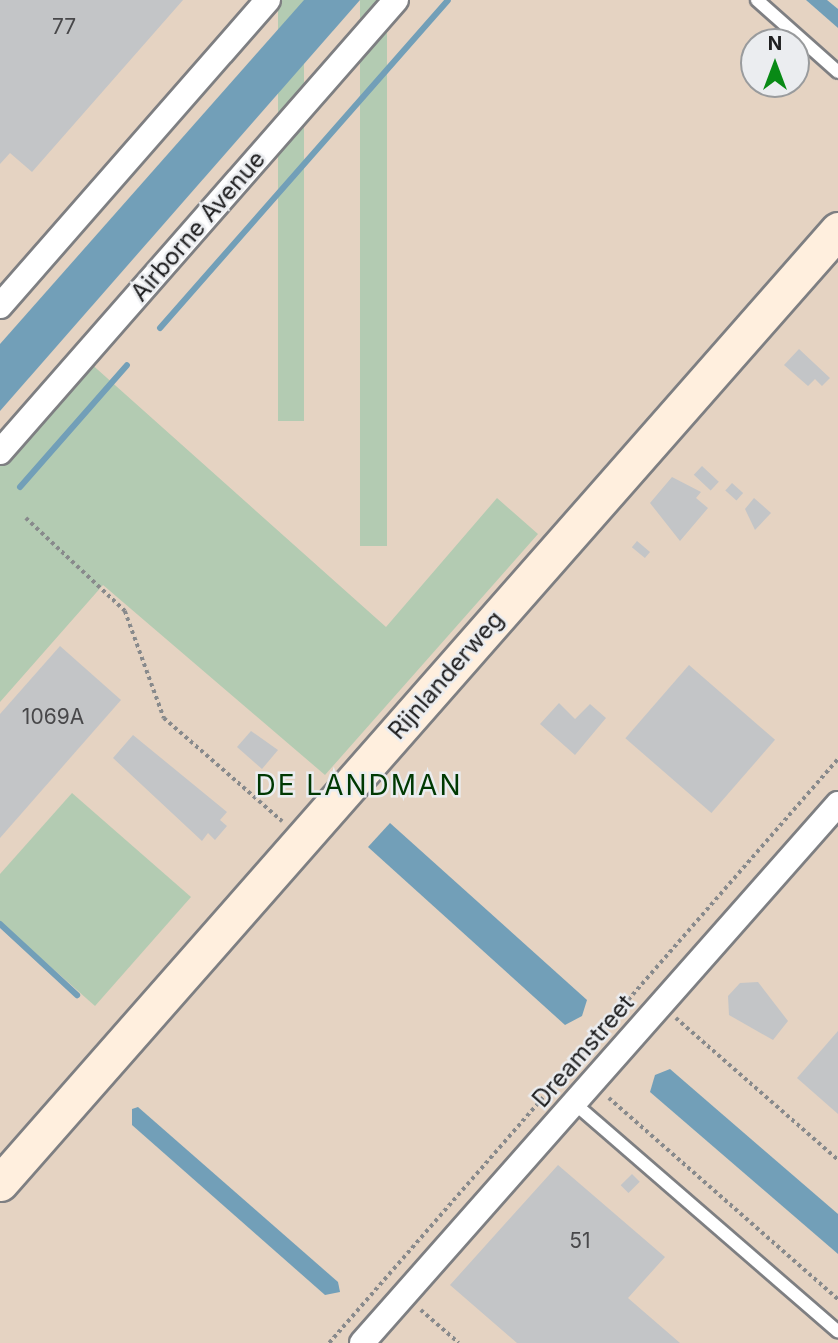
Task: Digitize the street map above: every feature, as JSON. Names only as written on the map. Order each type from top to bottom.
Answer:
[{"type":"street","points":[[0,306],[268,0]]},
{"type":"street","name":"Airborne Avenue","points":[[0,452],[396,0]]},
{"type":"street","name":"Rijnlanderweg","points":[[0,1183],[838,230]]},
{"type":"street","name":"Dreamstreet","points":[[362,1343],[838,804]]},
{"type":"lane","points":[[757,0],[838,72]]},
{"type":"lane","points":[[574,1103],[838,1332]]},
{"type":"path","points":[[26,517],[125,611],[164,718],[300,840]]},
{"type":"path","name":"Dreamstreet","points":[[329,1343],[838,759]]},
{"type":"path","points":[[661,1005],[838,1160]]},
{"type":"path","points":[[572,1063],[838,1299]]},
{"type":"path","points":[[404,1295],[459,1343]]},
{"type":"path","points":[[334,1337],[340,1343]]},
{"type":"shaded area","points":[[0,0],[838,0],[838,1343],[0,1343]]},
{"type":"green space","points":[[278,0],[304,0],[304,421],[278,421]]},
{"type":"green space","points":[[360,0],[387,0],[387,546],[360,546]]},
{"type":"green space","points":[[88,361],[386,627],[497,498],[538,534],[325,775],[103,585],[0,702],[0,460]]},
{"type":"green space","points":[[72,793],[191,897],[95,1006],[0,922],[0,874]]},
{"type":"water","points":[[304,0],[360,0],[0,411],[0,344]]},
{"type":"water","points":[[806,0],[827,0],[838,9],[838,28]]},
{"type":"water","points":[[390,823],[587,1000],[582,1016],[565,1025],[368,847]]},
{"type":"water","points":[[670,1069],[838,1214],[838,1254],[650,1092],[655,1075]]},
{"type":"water","points":[[138,1107],[338,1282],[340,1292],[325,1295],[132,1125],[132,1109]]},
{"type":"building","points":[[0,0],[183,0],[32,172],[10,153],[0,164]]},
{"type":"building","points":[[799,349],[830,378],[822,386],[815,379],[808,386],[784,365]]},
{"type":"building","points":[[702,466],[719,482],[711,490],[694,475]]},
{"type":"building","points":[[672,477],[701,492],[696,498],[708,508],[680,541],[650,503]]},
{"type":"building","points":[[732,483],[743,493],[736,500],[725,490]]},
{"type":"building","points":[[754,498],[771,513],[755,530],[745,509]]},
{"type":"building","points":[[637,541],[650,552],[645,558],[632,547]]},
{"type":"building","points":[[60,646],[121,700],[0,838],[0,714]]},
{"type":"building","points":[[689,665],[775,740],[711,813],[625,738]]},
{"type":"building","points":[[559,703],[575,719],[590,704],[606,718],[575,755],[540,724]]},
{"type":"building","points":[[251,731],[278,750],[262,769],[237,747]]},
{"type":"building","points":[[133,735],[227,812],[220,820],[227,826],[215,840],[208,833],[202,841],[113,758]]},
{"type":"building","points":[[758,982],[788,1021],[773,1040],[729,1015],[728,996],[740,983]]},
{"type":"building","points":[[838,1031],[838,1114],[797,1078]]},
{"type":"building","points":[[558,1165],[665,1257],[628,1298],[680,1343],[517,1343],[450,1285]]},
{"type":"building","points":[[632,1174],[640,1182],[628,1193],[621,1185]]},
{"type":"waterway","points":[[160,328],[448,0]]},
{"type":"waterway","points":[[20,487],[127,365]]},
{"type":"waterway","points":[[0,924],[77,995]]},
{"type":"district","name":"DE LANDMAN","points":[[359,785]]}]
